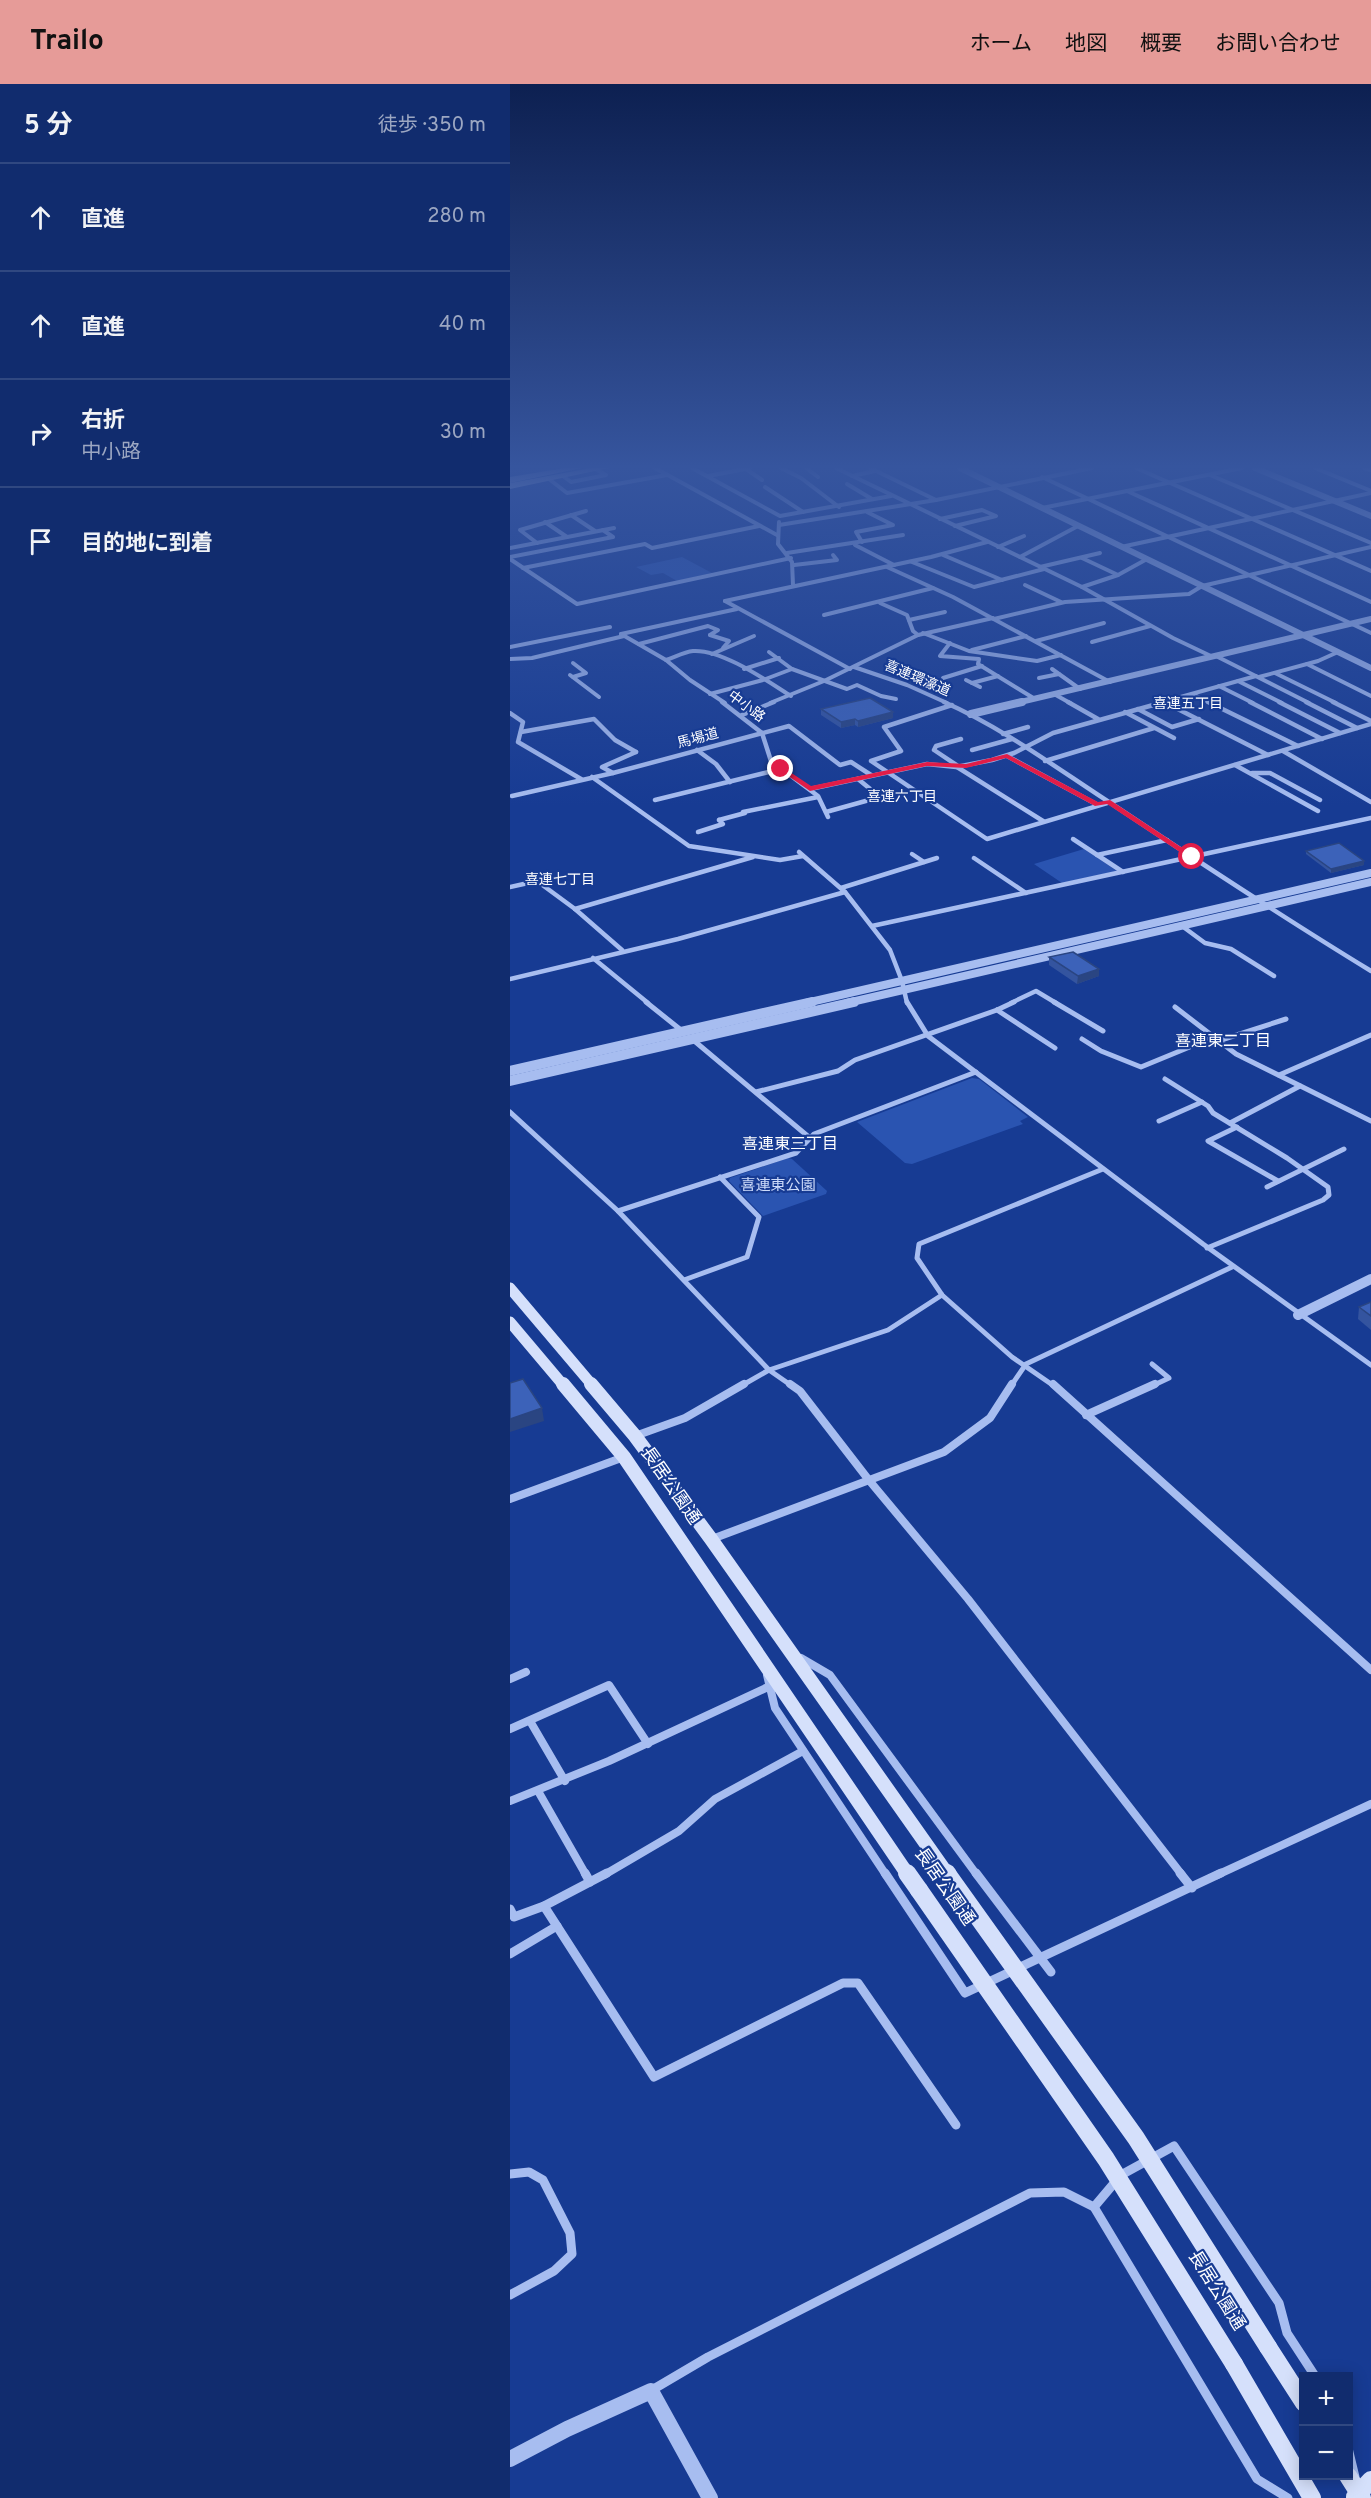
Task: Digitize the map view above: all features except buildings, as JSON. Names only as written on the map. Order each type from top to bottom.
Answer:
[{"type":"main road","name":"長居公園通","points":[[510,1288],[635,1436],[711,1539],[1136,2138],[1299,2395]]},
{"type":"main road","name":"長居公園通","points":[[510,1322],[624,1457],[919,1890],[1106,2158],[1234,2364],[1312,2498]]},
{"type":"main road","points":[[1352,2480],[1362,2492]]},
{"type":"street","points":[[542,581],[577,604],[686,581]]},
{"type":"street","points":[[793,581],[793,585],[815,581]]},
{"type":"street","points":[[917,581],[994,618],[1110,682]]},
{"type":"street","points":[[959,581],[974,587],[999,581]]},
{"type":"street","points":[[1069,581],[1150,626],[1257,676],[1358,728]]},
{"type":"street","points":[[1082,587],[1101,581]]},
{"type":"street","points":[[1191,581],[1371,668]]},
{"type":"street","points":[[742,715],[792,696],[920,634],[1062,602],[1189,594],[1202,586],[1225,581]]},
{"type":"street","points":[[1262,581],[1371,633]]},
{"type":"street","points":[[1324,581],[1371,602]]},
{"type":"street","name":"喜連環濠道","points":[[793,585],[725,601],[852,668],[907,685],[952,705]]},
{"type":"street","points":[[1025,585],[1062,602]]},
{"type":"street","points":[[824,615],[934,588]]},
{"type":"street","points":[[879,602],[907,615],[913,631],[969,651],[1037,661],[1062,655]]},
{"type":"street","points":[[510,659],[532,658],[738,608]]},
{"type":"street","points":[[909,620],[945,612]]},
{"type":"street","points":[[971,714],[1371,619]]},
{"type":"street","points":[[1036,641],[1104,623]]},
{"type":"street","points":[[639,644],[708,626],[718,630],[710,635],[729,640],[723,649]]},
{"type":"street","points":[[1092,642],[1150,626]]},
{"type":"street","points":[[510,647],[610,627]]},
{"type":"street","name":"中小路","points":[[622,635],[666,660],[742,715],[762,733],[771,761],[810,789],[818,797],[827,814],[880,797],[858,779]]},
{"type":"street","points":[[712,654],[754,636]]},
{"type":"street","points":[[969,651],[1026,636]]},
{"type":"street","points":[[950,644],[940,656],[979,659],[978,664],[1035,699]]},
{"type":"street","points":[[666,660],[695,650],[712,654],[792,696]]},
{"type":"street","points":[[769,652],[792,669],[824,681],[847,689],[857,685],[881,696],[896,699]]},
{"type":"street","points":[[810,789],[927,764],[958,766],[1007,756],[1053,733],[1219,686],[1307,664],[1338,652]]},
{"type":"street","points":[[744,669],[779,658]]},
{"type":"street","points":[[573,663],[586,673],[572,676],[599,697]]},
{"type":"street","points":[[1307,664],[1371,696]]},
{"type":"street","points":[[943,678],[982,666]]},
{"type":"street","points":[[710,694],[763,680],[792,669]]},
{"type":"street","points":[[1052,669],[1080,689]]},
{"type":"street","points":[[1275,673],[1371,724]]},
{"type":"street","points":[[1039,678],[1059,674]]},
{"type":"street","points":[[972,683],[998,676]]},
{"type":"street","points":[[966,680],[980,687]]},
{"type":"street","points":[[1238,681],[1340,734]]},
{"type":"street","points":[[1219,686],[1322,739]]},
{"type":"street","points":[[1054,694],[1099,719]]},
{"type":"street","points":[[1192,694],[1298,746]]},
{"type":"street","points":[[1164,701],[1268,755]]},
{"type":"street","points":[[952,705],[1025,747],[1267,906],[1371,971]]},
{"type":"street","name":"喜連環濠道","points":[[886,772],[872,761],[901,751],[901,748],[884,727],[952,705]]},
{"type":"street","points":[[1138,709],[1172,727],[1199,719]]},
{"type":"street","points":[[1124,712],[1174,738]]},
{"type":"street","points":[[510,713],[523,722],[518,742],[581,779]]},
{"type":"street","points":[[521,732],[594,719],[615,740],[636,752],[602,767],[613,773]]},
{"type":"street","points":[[886,772],[987,839],[1371,724]]},
{"type":"street","name":"馬場道","points":[[513,797],[789,726],[840,765],[851,762],[871,775]]},
{"type":"street","points":[[1003,734],[1028,727]]},
{"type":"street","points":[[1045,761],[1154,728]]},
{"type":"street","points":[[961,739],[936,746],[934,750],[1043,821]]},
{"type":"street","points":[[972,750],[1012,739]]},
{"type":"street","points":[[697,750],[716,764],[730,782]]},
{"type":"street","points":[[1283,751],[1371,802]]},
{"type":"street","points":[[1007,756],[1098,805]]},
{"type":"street","points":[[1235,765],[1318,812]]},
{"type":"street","points":[[655,800],[781,769]]},
{"type":"street","points":[[1248,773],[1270,773],[1320,800]]},
{"type":"street","points":[[592,777],[635,806],[679,841],[704,850],[780,860],[803,855],[843,890],[890,950],[908,1006],[928,1036],[1206,1248],[1371,1365]]},
{"type":"street","points":[[719,820],[818,797]]},
{"type":"street","points":[[698,832],[723,824],[714,816]]},
{"type":"street","points":[[872,926],[1371,818]]},
{"type":"street","points":[[1073,839],[1123,872]]},
{"type":"street","points":[[1097,855],[1167,840]]},
{"type":"street","points":[[912,854],[924,862]]},
{"type":"street","points":[[575,909],[756,856]]},
{"type":"street","points":[[510,979],[622,950],[678,939],[843,890],[937,858]]},
{"type":"street","points":[[974,858],[1026,893]]},
{"type":"street","points":[[510,1081],[692,1039],[903,985],[1371,873]]},
{"type":"street","points":[[510,887],[537,881],[575,909],[622,950]]},
{"type":"street","points":[[510,1071],[681,1030],[1182,926],[1371,882]]},
{"type":"street","points":[[1182,926],[1205,943],[1231,949],[1274,976]]},
{"type":"street","points":[[593,958],[681,1030]]},
{"type":"street","points":[[756,1092],[838,1071],[855,1060],[997,1010],[1036,991],[1103,1031]]},
{"type":"street","points":[[1175,1007],[1244,1059],[1338,1102],[1371,1121]]},
{"type":"street","points":[[997,1010],[1055,1048]]},
{"type":"street","points":[[1082,1039],[1101,1051],[1141,1067],[1216,1039],[1286,1019]]},
{"type":"street","points":[[1279,1075],[1371,1035]]},
{"type":"street","points":[[692,1039],[810,1138]]},
{"type":"street","points":[[618,1211],[796,1153],[814,1134],[976,1072]]},
{"type":"street","points":[[1166,1079],[1202,1102],[1212,1113],[1328,1187],[1329,1195],[1323,1200],[1206,1248]]},
{"type":"street","points":[[1230,1123],[1300,1086]]},
{"type":"street","points":[[1159,1121],[1202,1102]]},
{"type":"street","points":[[510,1112],[618,1211],[769,1370],[800,1391],[868,1479],[968,1599],[1192,1888]]},
{"type":"street","points":[[1237,1128],[1208,1141],[1278,1181]]},
{"type":"street","points":[[1267,1187],[1344,1149]]},
{"type":"street","points":[[1103,1168],[919,1244],[917,1258],[942,1295],[1012,1357],[1026,1364],[1086,1415],[1233,1543],[1371,1670]]},
{"type":"street","points":[[684,1280],[747,1257],[759,1217],[720,1177]]},
{"type":"street","points":[[711,1539],[944,1452],[990,1418],[1026,1364],[1232,1267]]},
{"type":"street","points":[[1298,1315],[1371,1279]]},
{"type":"street","points":[[635,1436],[685,1418],[769,1370],[888,1330],[942,1295]]},
{"type":"street","points":[[1086,1415],[1169,1378],[1152,1364]]},
{"type":"street","points":[[510,1499],[624,1457]]},
{"type":"street","points":[[791,1652],[830,1675],[929,1812],[1051,1972]]},
{"type":"street","points":[[764,1662],[775,1708],[965,1993],[1040,1956],[1371,1804]]},
{"type":"street","points":[[510,1678],[526,1672]]},
{"type":"street","points":[[510,1729],[609,1686],[648,1744]]},
{"type":"street","points":[[510,1801],[564,1781],[648,1744],[770,1686]]},
{"type":"street","points":[[530,1721],[564,1781]]},
{"type":"street","points":[[510,1909],[514,1917],[544,1905],[634,1859],[679,1831],[715,1799],[803,1751]]},
{"type":"street","points":[[538,1791],[590,1882]]},
{"type":"street","points":[[544,1905],[654,2077],[843,1983],[858,1983],[956,2125]]},
{"type":"street","points":[[510,1954],[557,1926]]},
{"type":"street","points":[[1094,2207],[1121,2175],[1174,2146],[1279,2303],[1287,2333],[1312,2372]]},
{"type":"street","points":[[510,2174],[529,2172],[543,2180],[570,2233],[572,2254],[554,2271],[510,2295]]},
{"type":"street","points":[[510,2459],[567,2429],[651,2391],[708,2358],[1030,2193],[1065,2191],[1094,2207],[1257,2479],[1288,2498]]},
{"type":"street","points":[[651,2391],[710,2498]]},
{"type":"street","points":[[1353,2464],[1362,2492]]},
{"type":"green space","points":[[1084,849],[1117,871],[1062,883],[1034,864]]},
{"type":"green space","points":[[972,1078],[979,1079],[1028,1117],[1020,1121],[1023,1124],[912,1164],[905,1163],[857,1122]]},
{"type":"green space","name":"喜連東公園","points":[[788,1158],[792,1159],[827,1191],[826,1194],[763,1216],[729,1181],[730,1178]]},
{"type":"district","name":"喜連五丁目","points":[[1188,704]]},
{"type":"district","name":"喜連六丁目","points":[[902,797]]},
{"type":"district","name":"喜連七丁目","points":[[560,880]]},
{"type":"district","name":"喜連東二丁目","points":[[1223,1042]]},
{"type":"district","name":"喜連東三丁目","points":[[790,1145]]},
{"type":"route","points":[[781,769],[810,789],[927,764],[966,766],[1007,756],[1098,805],[1108,802],[1192,857]]}]
